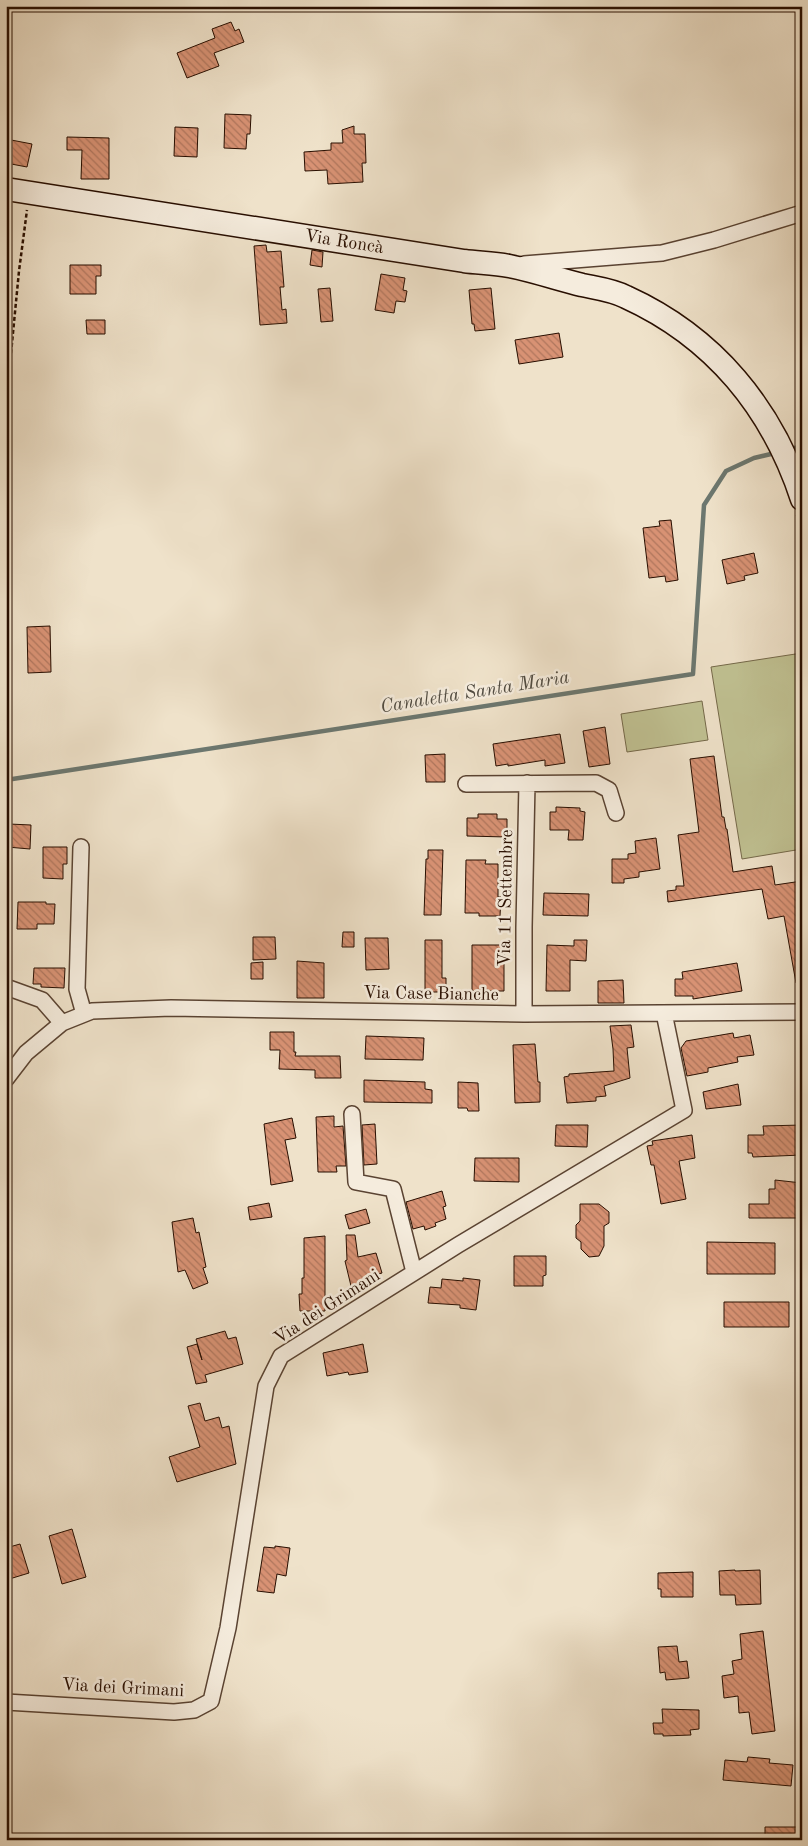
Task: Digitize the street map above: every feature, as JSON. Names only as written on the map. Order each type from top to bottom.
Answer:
[{"type":"main road","name":"Via Roncà","points":[[6,189],[464,261],[508,266],[624,296],[675,322],[730,371],[755,403],[782,448],[799,506]]},
{"type":"street","points":[[508,266],[662,253],[714,240],[802,213]]},
{"type":"street","name":"Via 11 Settembre","points":[[524,1014],[527,783]]},
{"type":"street","points":[[466,784],[596,783],[609,790],[616,813]]},
{"type":"street","points":[[81,847],[77,989],[84,1014]]},
{"type":"street","points":[[6,986],[42,1000],[62,1023]]},
{"type":"street","name":"Via Case Bianche","points":[[6,1079],[26,1053],[62,1023],[92,1011],[171,1008],[524,1014],[802,1012]]},
{"type":"street","name":"Via dei Grimani","points":[[6,1702],[174,1712],[194,1710],[211,1701],[228,1628],[266,1386],[281,1356],[414,1272],[684,1110],[664,1013]]},
{"type":"street","points":[[352,1114],[356,1182],[394,1189],[414,1272]]},
{"type":"path","points":[[6,405],[19,271],[28,204],[32,193]]},
{"type":"path","points":[[799,506],[802,542]]},
{"type":"green space","points":[[802,653],[802,849],[742,859],[711,667]]},
{"type":"green space","points":[[702,701],[708,740],[627,752],[621,714]]},
{"type":"building","points":[[231,22],[235,31],[239,29],[244,42],[214,53],[219,66],[187,78],[177,53],[215,38],[212,29]]},
{"type":"building","points":[[225,114],[251,115],[250,134],[247,134],[246,149],[224,148]]},
{"type":"building","points":[[354,126],[354,134],[365,134],[366,163],[362,163],[363,182],[328,184],[327,170],[305,171],[304,152],[331,150],[331,143],[343,143],[342,130]]},
{"type":"building","points":[[175,127],[198,128],[197,157],[174,156]]},
{"type":"building","points":[[67,137],[109,138],[109,179],[81,179],[82,150],[67,150]]},
{"type":"building","points":[[6,139],[32,144],[27,167],[6,163]]},
{"type":"building","points":[[266,245],[267,252],[281,251],[284,287],[280,287],[282,310],[286,309],[287,323],[260,325],[254,246]]},
{"type":"building","points":[[312,250],[323,252],[322,267],[310,265]]},
{"type":"building","points":[[70,265],[101,265],[101,276],[96,276],[96,294],[70,294]]},
{"type":"building","points":[[381,274],[405,278],[403,290],[407,291],[405,302],[396,301],[394,313],[375,310]]},
{"type":"building","points":[[330,288],[333,321],[321,322],[318,289]]},
{"type":"building","points":[[491,288],[495,329],[475,331],[474,324],[472,324],[469,290]]},
{"type":"building","points":[[86,320],[105,320],[105,334],[87,334]]},
{"type":"building","points":[[559,333],[563,357],[519,364],[515,340]]},
{"type":"building","points":[[671,520],[678,580],[666,582],[665,576],[649,578],[643,528],[660,526],[659,521]]},
{"type":"building","points":[[754,553],[758,573],[744,576],[745,580],[727,584],[722,560]]},
{"type":"building","points":[[50,626],[51,672],[28,673],[27,627]]},
{"type":"building","points":[[605,727],[610,764],[589,767],[583,731]]},
{"type":"building","points":[[560,734],[565,763],[545,766],[545,760],[496,766],[493,744]]},
{"type":"building","points":[[445,754],[445,782],[426,782],[425,755]]},
{"type":"building","points":[[714,756],[722,817],[724,817],[727,829],[733,872],[772,866],[775,885],[802,881],[802,982],[796,983],[784,916],[768,919],[762,889],[668,902],[667,891],[676,890],[676,886],[684,886],[678,835],[699,832],[690,759]]},
{"type":"building","points":[[556,807],[580,808],[580,811],[585,812],[583,840],[568,840],[569,830],[550,830],[550,812],[556,812]]},
{"type":"building","points":[[478,814],[497,814],[497,819],[507,819],[507,837],[467,836],[467,818],[478,818]]},
{"type":"building","points":[[9,824],[31,825],[30,849],[7,847]]},
{"type":"building","points":[[656,838],[660,869],[639,872],[639,877],[624,879],[624,883],[612,883],[612,859],[628,859],[628,854],[636,853],[635,841]]},
{"type":"building","points":[[43,847],[67,847],[67,864],[63,864],[63,879],[43,878]]},
{"type":"building","points":[[428,850],[443,850],[441,915],[424,915]]},
{"type":"building","points":[[466,860],[486,860],[485,864],[498,864],[498,897],[501,897],[500,916],[479,916],[479,913],[465,913]]},
{"type":"building","points":[[544,893],[589,894],[588,916],[543,915]]},
{"type":"building","points":[[18,902],[46,902],[46,904],[55,904],[54,924],[37,924],[37,929],[17,929]]},
{"type":"building","points":[[343,932],[354,932],[354,947],[342,947]]},
{"type":"building","points":[[253,937],[275,937],[276,959],[253,960]]},
{"type":"building","points":[[365,938],[388,938],[389,969],[366,970]]},
{"type":"building","points":[[425,940],[442,940],[442,978],[446,978],[446,992],[425,992]]},
{"type":"building","points":[[574,940],[587,940],[586,961],[570,960],[570,991],[546,991],[547,945],[574,946]]},
{"type":"building","points":[[472,945],[504,945],[504,991],[472,991]]},
{"type":"building","points":[[297,961],[324,963],[324,998],[297,998]]},
{"type":"building","points":[[263,962],[263,979],[251,979],[251,963]]},
{"type":"building","points":[[737,963],[742,991],[693,999],[693,996],[675,996],[675,979],[683,979],[682,972]]},
{"type":"building","points":[[34,968],[65,968],[64,988],[41,987],[41,984],[33,984]]},
{"type":"building","points":[[623,980],[624,1003],[598,1003],[598,981]]},
{"type":"building","points":[[631,1025],[634,1047],[627,1048],[630,1078],[604,1086],[606,1096],[596,1097],[596,1101],[567,1103],[564,1077],[569,1076],[569,1074],[614,1071],[610,1026]]},
{"type":"building","points":[[270,1032],[294,1032],[295,1056],[340,1056],[341,1078],[315,1078],[315,1070],[279,1069],[280,1050],[270,1050]]},
{"type":"building","points":[[733,1033],[734,1038],[750,1035],[754,1055],[737,1057],[738,1062],[708,1068],[708,1072],[687,1076],[681,1048],[686,1041]]},
{"type":"building","points":[[366,1036],[424,1038],[423,1060],[365,1059]]},
{"type":"building","points":[[535,1044],[538,1082],[540,1082],[540,1102],[515,1103],[513,1045]]},
{"type":"building","points":[[364,1080],[425,1082],[425,1089],[432,1090],[432,1103],[364,1102]]},
{"type":"building","points":[[458,1082],[478,1083],[479,1111],[468,1111],[467,1108],[458,1108]]},
{"type":"building","points":[[738,1084],[741,1105],[706,1109],[703,1092]]},
{"type":"building","points":[[334,1116],[334,1127],[343,1126],[346,1166],[336,1166],[337,1172],[318,1172],[316,1117]]},
{"type":"building","points":[[292,1118],[296,1138],[285,1140],[293,1181],[271,1185],[264,1124]]},
{"type":"building","points":[[375,1124],[377,1164],[364,1165],[362,1125]]},
{"type":"building","points":[[556,1125],[588,1125],[587,1147],[555,1146]]},
{"type":"building","points":[[802,1125],[802,1155],[753,1157],[752,1153],[748,1153],[748,1135],[764,1135],[763,1126]]},
{"type":"building","points":[[692,1135],[695,1158],[679,1161],[686,1199],[661,1204],[654,1165],[651,1165],[647,1146],[653,1145],[652,1141]]},
{"type":"building","points":[[475,1158],[519,1158],[519,1182],[474,1181]]},
{"type":"building","points":[[775,1180],[802,1183],[802,1218],[749,1218],[749,1204],[769,1204],[769,1189],[775,1189]]},
{"type":"building","points":[[442,1191],[446,1206],[443,1207],[446,1219],[435,1223],[436,1226],[425,1230],[424,1226],[413,1229],[406,1202]]},
{"type":"building","points":[[269,1203],[272,1217],[250,1220],[248,1207]]},
{"type":"building","points":[[580,1204],[599,1204],[609,1212],[609,1223],[604,1226],[604,1246],[599,1256],[589,1257],[581,1249],[581,1242],[576,1238],[576,1225],[580,1221]]},
{"type":"building","points":[[366,1209],[370,1223],[349,1229],[345,1215]]},
{"type":"building","points":[[193,1218],[196,1233],[199,1232],[206,1267],[203,1268],[208,1283],[193,1289],[185,1270],[178,1272],[172,1222]]},
{"type":"building","points":[[346,1235],[355,1235],[358,1257],[376,1253],[382,1273],[365,1278],[366,1282],[351,1286],[345,1261],[347,1260]]},
{"type":"building","points":[[325,1236],[325,1311],[300,1311],[299,1294],[302,1294],[302,1278],[304,1278],[304,1238]]},
{"type":"building","points":[[707,1242],[775,1243],[775,1274],[707,1274]]},
{"type":"building","points":[[514,1256],[546,1256],[546,1275],[543,1276],[543,1286],[514,1286]]},
{"type":"building","points":[[463,1278],[480,1280],[476,1310],[460,1308],[460,1305],[428,1303],[430,1287],[441,1288],[442,1279],[463,1281]]},
{"type":"building","points":[[724,1302],[789,1302],[789,1327],[724,1327]]},
{"type":"building","points":[[225,1331],[228,1339],[236,1337],[243,1364],[205,1375],[207,1382],[196,1384],[187,1347],[197,1344],[202,1360],[196,1339]]},
{"type":"building","points":[[363,1344],[368,1372],[349,1375],[348,1372],[327,1376],[323,1353]]},
{"type":"building","points":[[200,1403],[205,1421],[219,1417],[222,1428],[229,1426],[236,1464],[177,1482],[169,1457],[200,1447],[188,1406]]},
{"type":"building","points":[[72,1529],[86,1577],[62,1584],[49,1536]]},
{"type":"building","points":[[20,1544],[29,1573],[6,1580],[6,1548]]},
{"type":"building","points":[[275,1546],[290,1548],[286,1576],[277,1574],[274,1593],[257,1591],[264,1547],[275,1548]]},
{"type":"building","points":[[760,1570],[761,1604],[736,1605],[735,1595],[720,1595],[719,1571]]},
{"type":"building","points":[[693,1572],[693,1597],[661,1597],[661,1589],[658,1589],[658,1573]]},
{"type":"building","points":[[763,1631],[775,1731],[752,1734],[749,1712],[739,1713],[738,1696],[724,1698],[722,1676],[734,1674],[732,1661],[742,1659],[740,1634]]},
{"type":"building","points":[[677,1646],[679,1662],[687,1661],[689,1678],[666,1680],[665,1672],[660,1673],[658,1647]]},
{"type":"building","points":[[662,1709],[699,1710],[699,1729],[690,1730],[691,1735],[663,1736],[663,1734],[654,1734],[653,1723],[663,1723]]},
{"type":"building","points":[[748,1757],[770,1759],[769,1763],[793,1765],[791,1786],[723,1780],[725,1760],[747,1762]]},
{"type":"building","points":[[765,1827],[802,1827],[802,1840],[765,1840]]},
{"type":"waterway","name":"Canaletta Santa Maria","points":[[795,448],[802,446]]},
{"type":"waterway","name":"Canaletta Santa Maria","points":[[6,780],[693,674],[704,505],[726,471],[754,458],[771,454]]}]
